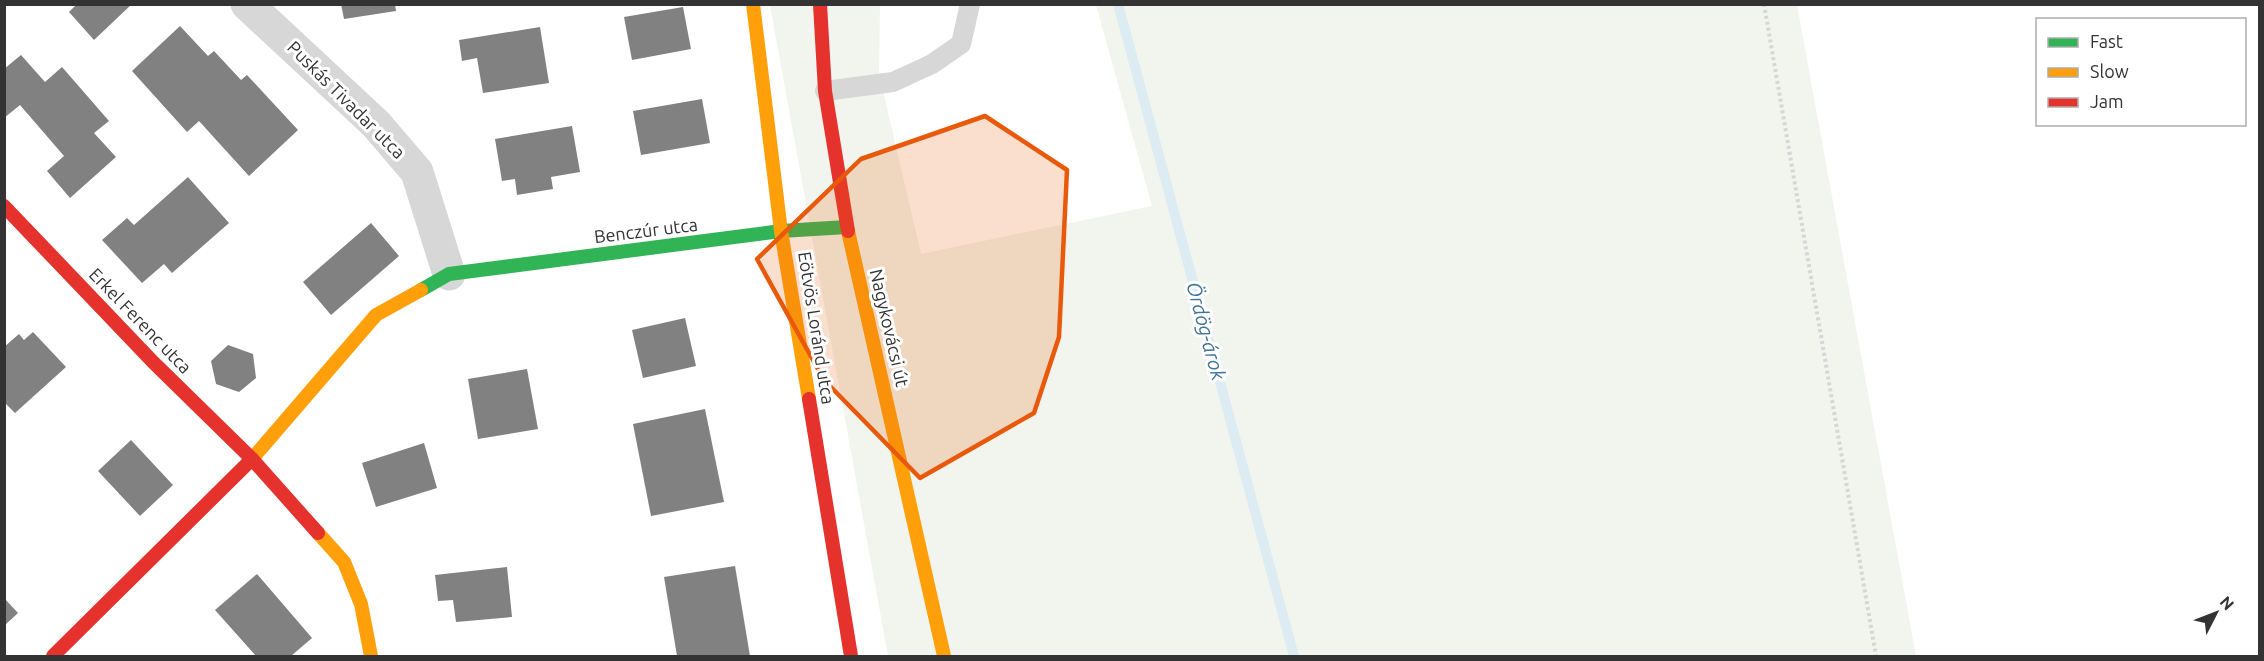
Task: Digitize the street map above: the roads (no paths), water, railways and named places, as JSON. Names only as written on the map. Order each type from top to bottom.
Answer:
[{"type":"street","name":"Puskás Tivadar utca","points":[[247,4],[376,124],[417,172],[449,274]]},
{"type":"street","name":"Eötvös Loránd utca","points":[[753,4],[781,231],[851,657]]},
{"type":"street","name":"Nagykovácsi út","points":[[820,4],[825,91],[847,227],[944,657]]},
{"type":"street","name":"Erkel Ferenc utca","points":[[4,206],[153,362],[252,459],[344,562],[361,604],[371,657]]},
{"type":"street","name":"Benczúr utca","points":[[449,274],[781,231],[847,227]]},
{"type":"street","points":[[53,657],[252,459],[376,315],[449,274]]},
{"type":"lane","points":[[825,91],[893,82],[932,64],[961,44],[970,4]]},
{"type":"waterway","name":"Ördög-árok","points":[[1118,4],[1294,656]]}]
